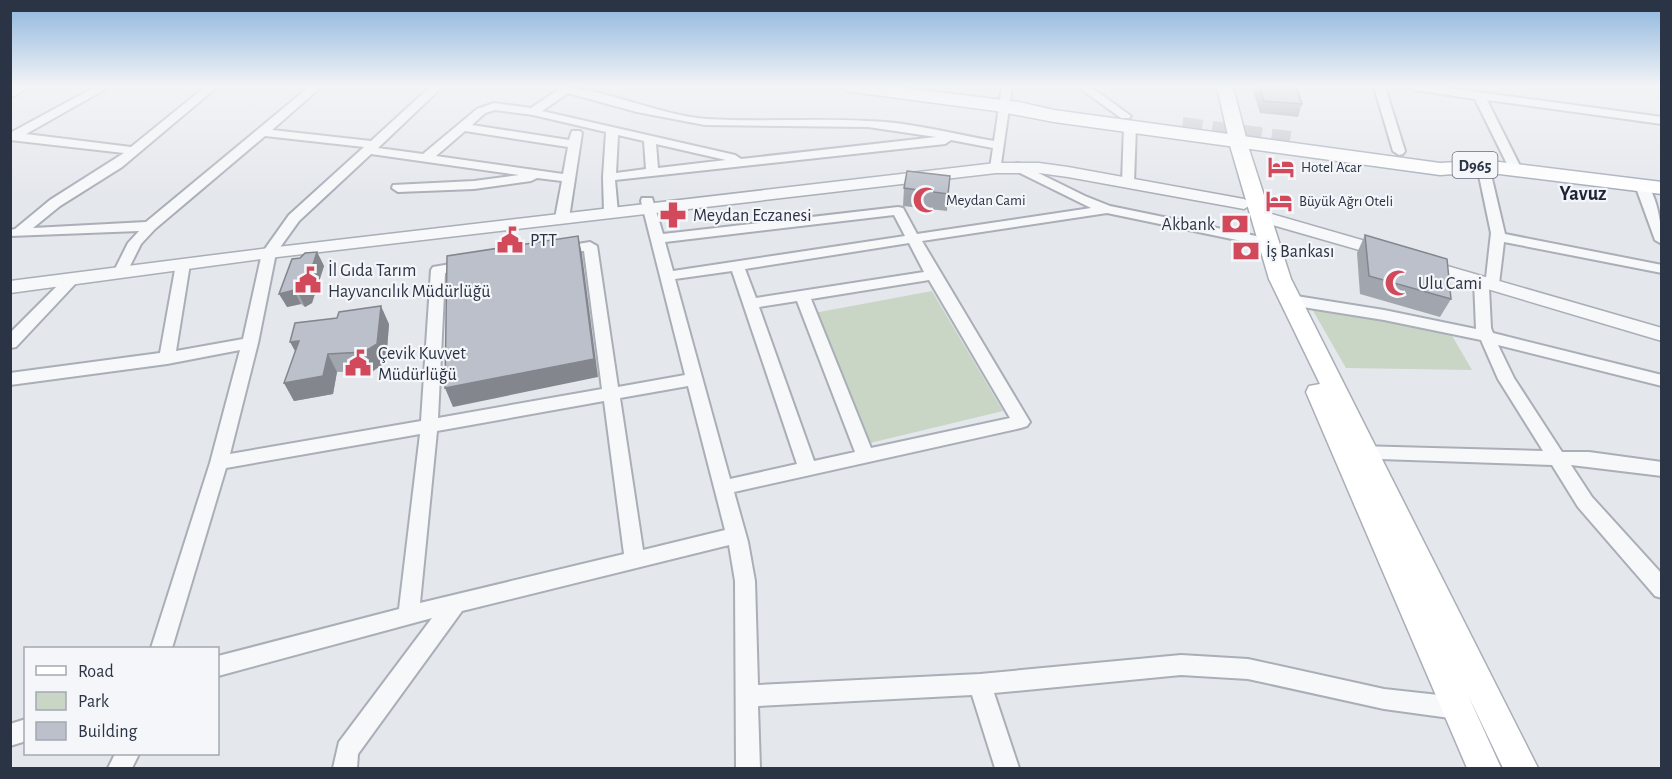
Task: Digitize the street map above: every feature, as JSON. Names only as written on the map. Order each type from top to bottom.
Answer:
[{"type":"main road","points":[[1151,123],[1440,169],[1483,166]]},
{"type":"main road","points":[[1153,123],[1182,127]]},
{"type":"main road","points":[[1226,123],[1253,210],[1280,279],[1354,453],[1457,708],[1484,768]]},
{"type":"main road","points":[[1230,123],[1231,135]]},
{"type":"main road","points":[[1231,135],[1399,151],[1447,157],[1483,166]]},
{"type":"main road","name":"D965","points":[[1290,141],[1662,188]]},
{"type":"main road","points":[[1253,210],[1256,240],[1269,278],[1354,453],[1521,768]]},
{"type":"street","points":[[13,136],[36,123]]},
{"type":"street","points":[[14,233],[54,203],[118,164],[168,123]]},
{"type":"street","points":[[120,273],[135,243],[150,226],[273,123]]},
{"type":"street","points":[[162,647],[219,463],[273,247],[294,218],[398,123]]},
{"type":"street","points":[[426,158],[468,123]]},
{"type":"street","points":[[562,214],[578,123]]},
{"type":"street","points":[[580,123],[748,162]]},
{"type":"street","points":[[815,123],[868,124],[964,138],[1080,199],[1107,209],[1256,240]]},
{"type":"street","points":[[998,157],[1003,123]]},
{"type":"street","points":[[1128,123],[1128,183]]},
{"type":"street","points":[[1390,123],[1399,151]]},
{"type":"street","points":[[1493,123],[1516,170]]},
{"type":"street","points":[[462,128],[574,144]]},
{"type":"street","points":[[611,209],[609,177],[612,131]]},
{"type":"street","points":[[263,132],[567,178]]},
{"type":"street","points":[[13,136],[135,151]]},
{"type":"street","points":[[609,177],[964,138]]},
{"type":"street","points":[[650,139],[652,172]]},
{"type":"street","points":[[10,288],[183,264],[273,247],[648,205],[998,157]]},
{"type":"street","points":[[1483,166],[1492,197],[1497,237],[1487,283],[1483,328],[1487,338],[1506,380],[1559,458],[1585,502],[1662,590]]},
{"type":"street","points":[[1018,167],[1068,172],[1253,210],[1487,283],[1662,334]]},
{"type":"street","points":[[398,188],[474,185],[525,179],[543,174]]},
{"type":"street","points":[[1641,185],[1662,240]]},
{"type":"street","points":[[648,205],[656,239],[669,276],[724,487],[745,581],[748,768]]},
{"type":"street","points":[[669,276],[1107,209]]},
{"type":"street","points":[[656,239],[898,211],[933,275],[1021,422],[724,487]]},
{"type":"street","points":[[14,233],[150,226]]},
{"type":"street","points":[[1497,237],[1662,269]]},
{"type":"street","points":[[543,253],[590,246],[635,560]]},
{"type":"street","points":[[409,615],[429,426],[438,270],[485,263]]},
{"type":"street","points":[[167,358],[183,264]]},
{"type":"street","points":[[737,265],[808,469]]},
{"type":"street","points":[[750,304],[933,275]]},
{"type":"street","points":[[10,343],[72,279]]},
{"type":"street","points":[[802,296],[865,456]]},
{"type":"street","points":[[1290,300],[1387,315],[1662,381]]},
{"type":"street","points":[[10,379],[167,358],[250,343]]},
{"type":"street","points":[[219,463],[694,379]]},
{"type":"street","points":[[1354,453],[1588,459],[1662,469]]},
{"type":"street","points":[[219,666],[409,615],[736,535]]},
{"type":"street","points":[[345,768],[347,750],[455,604]]},
{"type":"street","points":[[748,696],[980,684],[1149,666],[1214,666],[1282,675],[1384,699],[1457,708]]},
{"type":"street","points":[[980,684],[1007,768]]},
{"type":"green space","points":[[932,291],[1003,411],[870,443],[814,313]]},
{"type":"green space","points":[[1312,309],[1365,312],[1451,334],[1472,370],[1346,368]]},
{"type":"building","points":[[907,171],[950,176],[948,194],[904,188]]},
{"type":"building","points":[[1365,235],[1447,259],[1451,299],[1369,276]]},
{"type":"building","points":[[578,236],[594,359],[445,388],[447,256]]},
{"type":"building","points":[[317,252],[305,289],[298,293],[294,290],[279,294],[292,259],[300,258],[305,253]]},
{"type":"building","points":[[381,306],[377,344],[364,352],[328,354],[323,376],[284,383],[299,341],[290,342],[295,323],[337,318],[339,312]]},
{"type":"tunnel","points":[[1182,127],[1290,141]]},
{"type":"place","name":"Hotel Acar","points":[[1281,167]]},
{"type":"place","name":"Meydan Cami","points":[[926,200]]},
{"type":"place","name":"Büyük Ağrı Oteli","points":[[1279,201]]},
{"type":"place","name":"Meydan Eczanesi","points":[[673,215]]},
{"type":"place","name":"Akbank","points":[[1235,224]]},
{"type":"place","name":"PTT","points":[[510,240]]},
{"type":"place","name":"İş Bankası","points":[[1246,251]]},
{"type":"place","name":"İl Gıda Tarım Hayvancılık Müdürlüğü","points":[[308,280]]},
{"type":"place","name":"Ulu Cami","points":[[1398,283]]},
{"type":"place","name":"Çevik Kuvvet Müdürlüğü","points":[[358,363]]},
{"type":"district","name":"Yavuz","points":[[1583,193]]}]
